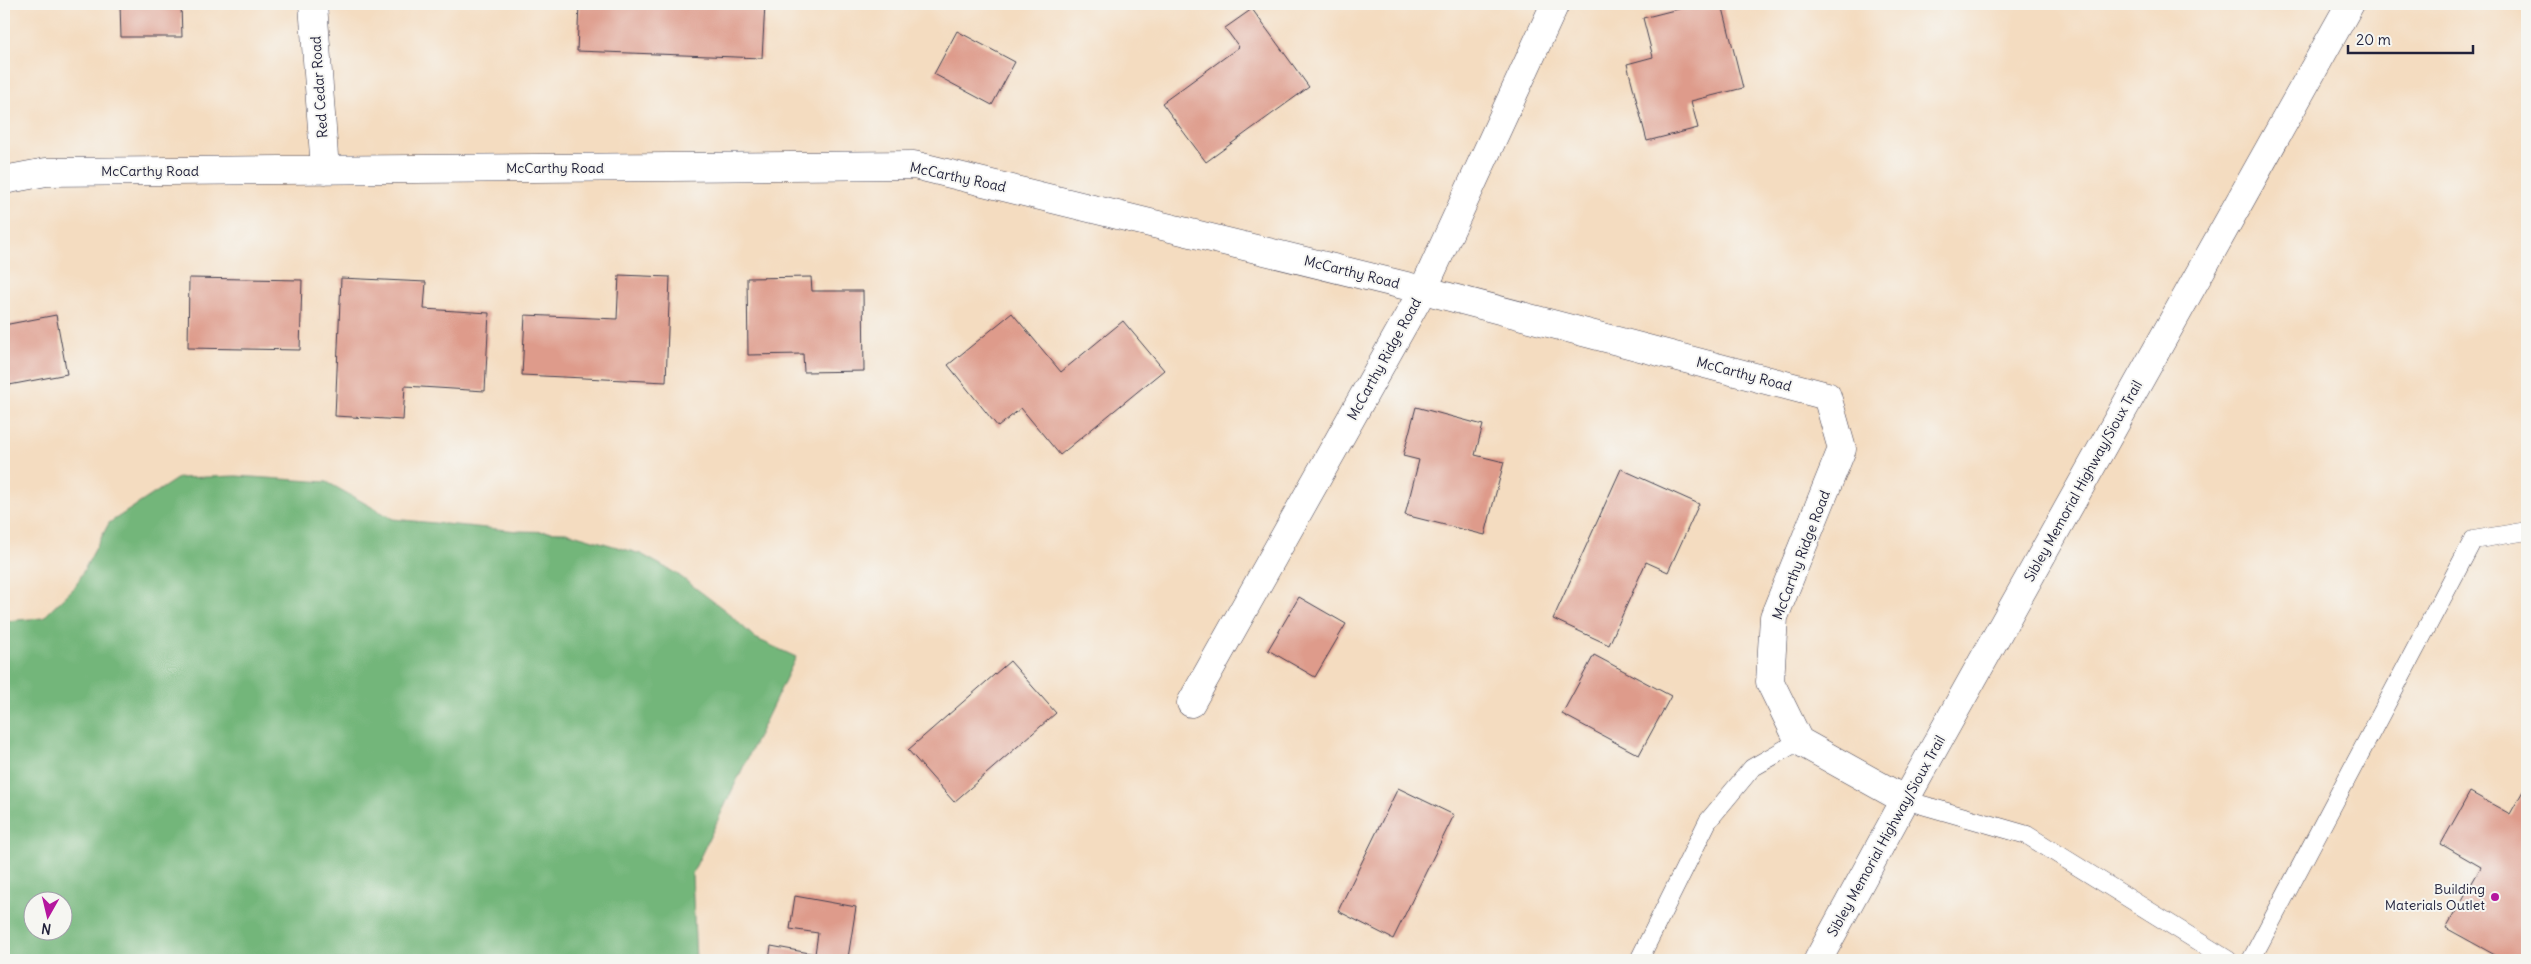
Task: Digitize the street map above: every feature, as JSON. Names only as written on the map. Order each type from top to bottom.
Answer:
[{"type":"main road","name":"Red Cedar Road","points":[[313,4],[325,170]]},
{"type":"main road","name":"McCarthy Ridge Road","points":[[1191,703],[1424,290],[1555,4]]},
{"type":"main road","name":"Sibley Memorial Highway/Sioux Trail","points":[[1818,960],[1905,800],[2350,4]]},
{"type":"main road","name":"McCarthy Road","points":[[4,180],[46,172],[914,165],[1424,290],[1827,396]]},
{"type":"main road","name":"McCarthy Ridge Road","points":[[1799,741],[1770,682],[1774,617],[1842,449],[1827,396]]},
{"type":"main road","points":[[1799,741],[1905,800]]},
{"type":"lane","points":[[2251,960],[2473,540],[2527,531]]},
{"type":"lane","points":[[1640,960],[1708,820],[1752,768],[1799,741]]},
{"type":"lane","points":[[1905,800],[2027,835],[2228,960]]},
{"type":"green space","points":[[236,476],[327,482],[393,519],[518,531],[566,532],[641,554],[677,574],[726,611],[755,638],[796,657],[692,874],[696,960],[4,960],[4,621],[43,618],[75,587],[109,523],[178,478]]},
{"type":"building","points":[[120,4],[181,4],[182,37],[121,37]]},
{"type":"building","points":[[579,4],[765,4],[762,58],[577,51]]},
{"type":"building","points":[[1698,4],[1722,4],[1743,88],[1691,101],[1698,128],[1647,141],[1627,64],[1653,57],[1643,18]]},
{"type":"building","points":[[1252,9],[1309,87],[1206,162],[1162,103],[1239,47],[1225,28]]},
{"type":"building","points":[[957,31],[1015,62],[992,105],[934,74]]},
{"type":"building","points":[[619,275],[670,277],[666,382],[522,375],[525,315],[617,319]]},
{"type":"building","points":[[811,277],[812,291],[863,291],[864,371],[804,372],[803,354],[748,355],[747,278]]},
{"type":"building","points":[[189,278],[302,280],[300,350],[188,348]]},
{"type":"building","points":[[341,278],[426,282],[424,309],[489,313],[485,391],[405,386],[403,420],[335,416]]},
{"type":"building","points":[[1012,313],[1061,372],[1123,321],[1164,370],[1060,455],[1021,408],[998,427],[948,365]]},
{"type":"building","points":[[56,315],[67,374],[4,386],[4,325]]},
{"type":"building","points":[[1416,407],[1483,425],[1475,455],[1504,462],[1485,535],[1405,515],[1419,460],[1403,456]]},
{"type":"building","points":[[1621,469],[1699,504],[1668,572],[1646,562],[1609,645],[1553,619]]},
{"type":"building","points":[[1299,597],[1346,624],[1315,677],[1268,650]]},
{"type":"building","points":[[1594,655],[1671,696],[1639,755],[1562,714]]},
{"type":"building","points":[[1010,661],[1056,713],[954,802],[908,750]]},
{"type":"building","name":"Building Materials Outlet","points":[[2527,784],[2527,948],[2520,960],[2504,960],[2446,928],[2481,867],[2441,844],[2470,792],[2510,814]]},
{"type":"building","points":[[1398,788],[1454,815],[1393,939],[1338,911]]},
{"type":"building","points":[[795,896],[856,907],[848,958],[856,960],[769,960],[771,946],[815,954],[818,933],[790,929]]},
{"type":"place","name":"Building Materials Outlet","points":[[2495,897]]}]
